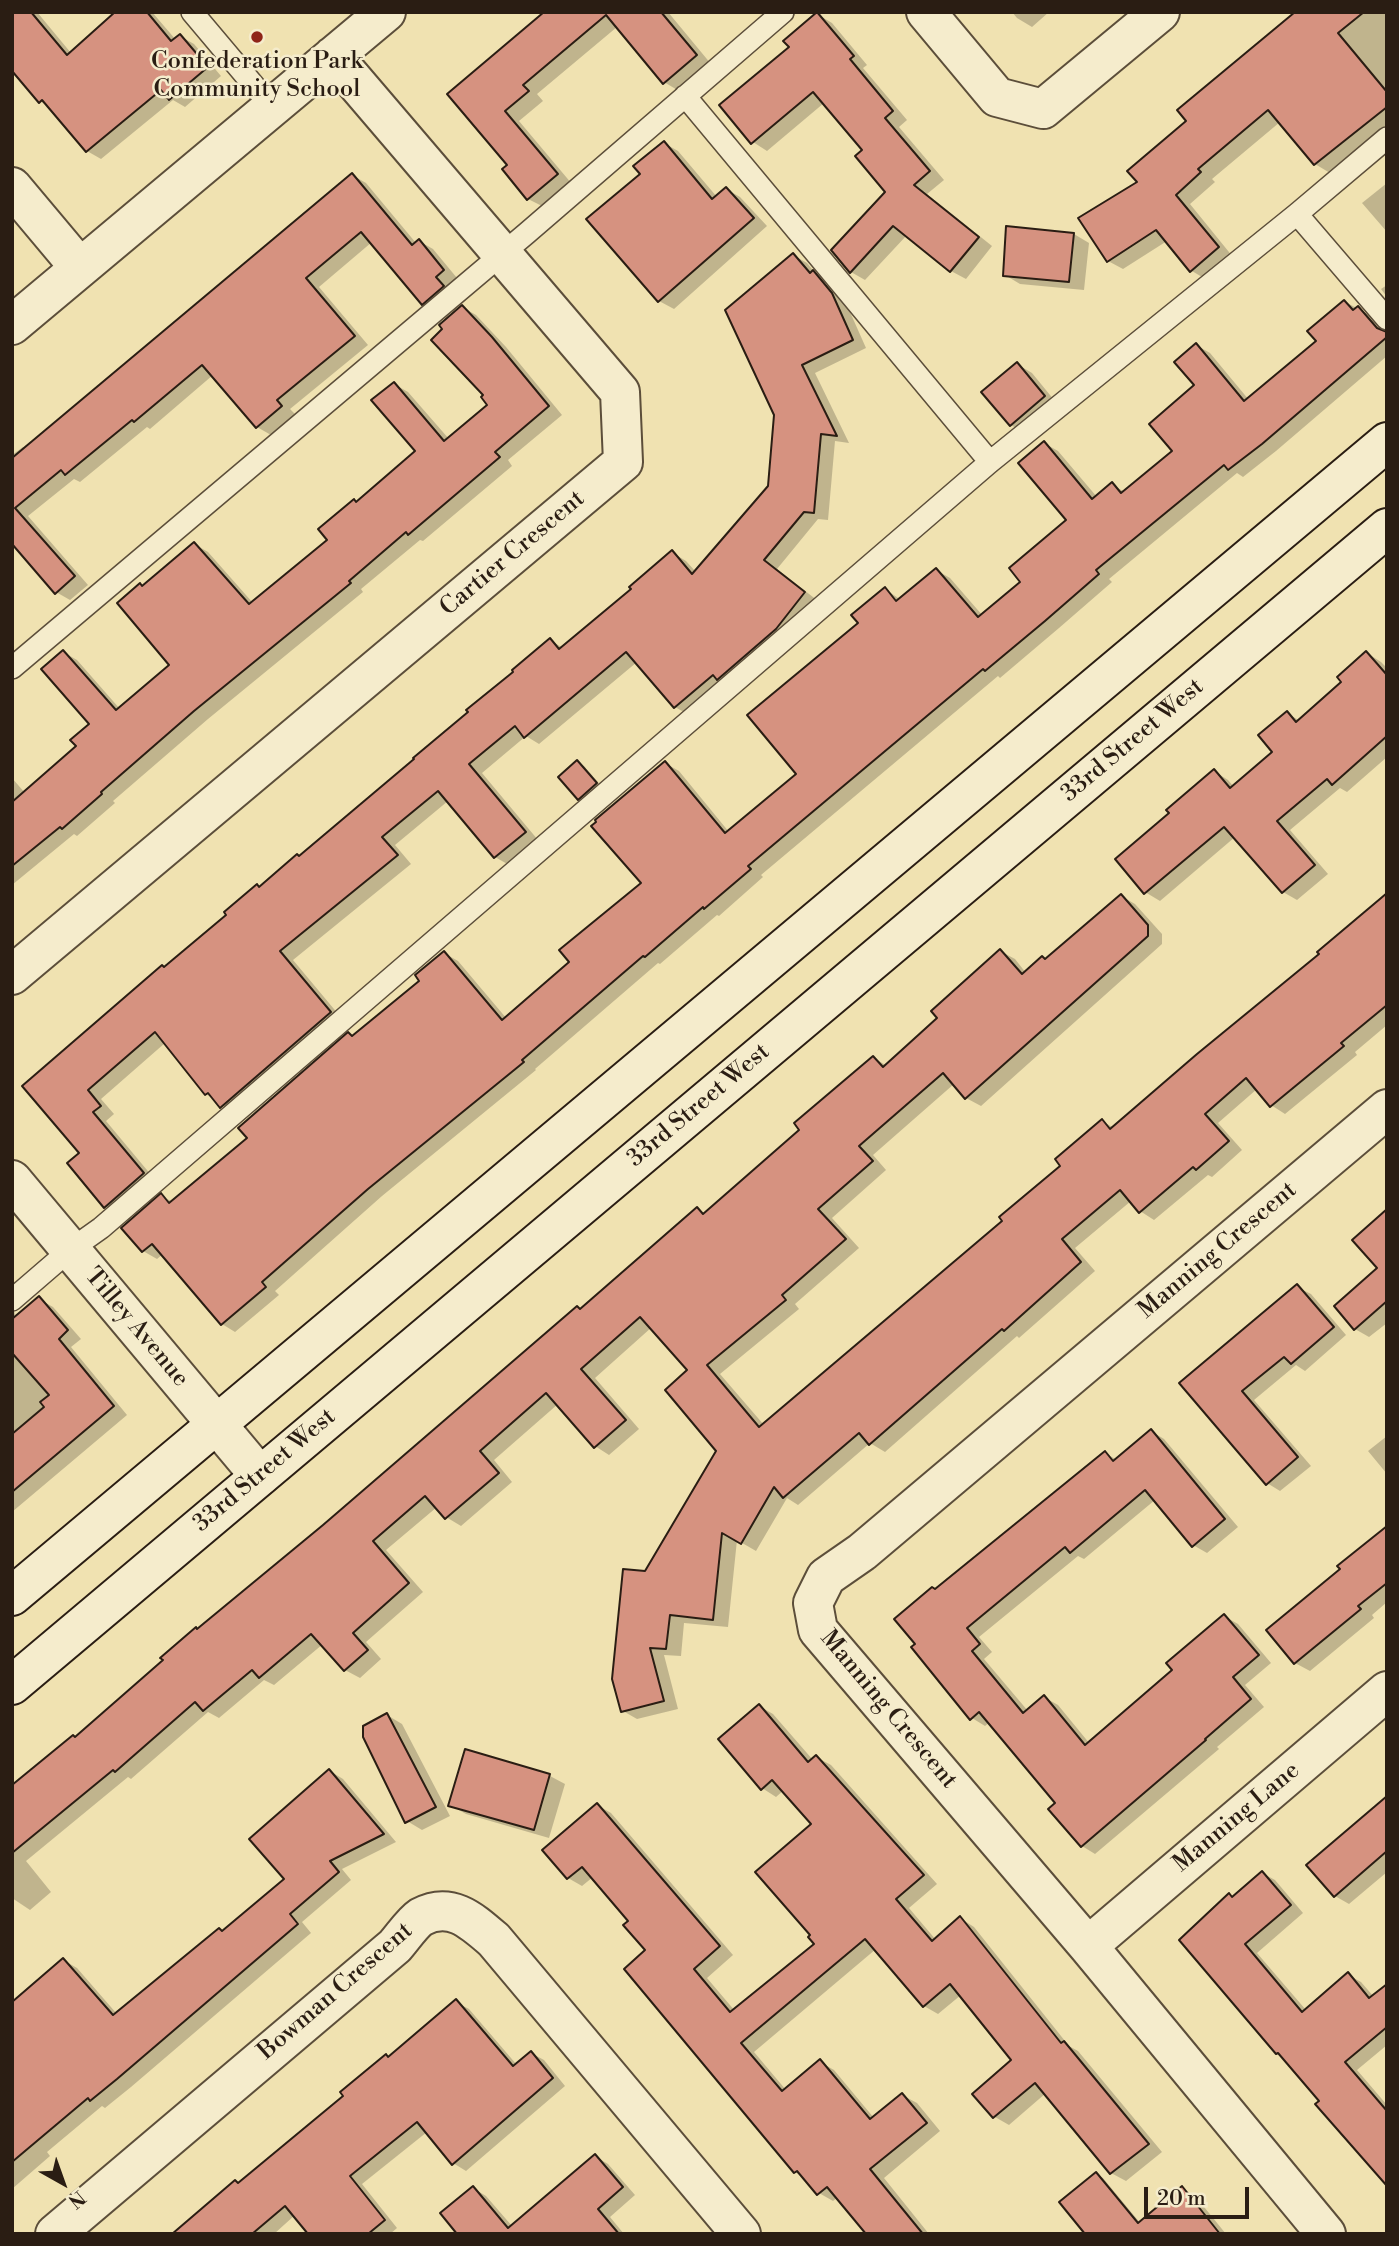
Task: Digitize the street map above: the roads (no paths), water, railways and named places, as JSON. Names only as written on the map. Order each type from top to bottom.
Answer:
[{"type":"street","points":[[12,325],[386,12]]},
{"type":"street","points":[[926,12],[997,97],[1043,109],[1160,12]]},
{"type":"street","name":"Cartier Crescent","points":[[12,975],[623,462],[620,392],[333,56]]},
{"type":"street","points":[[12,187],[80,268]]},
{"type":"street","points":[[12,1596],[1387,442]]},
{"type":"street","name":"33rd Street West","points":[[12,1685],[1387,528]]},
{"type":"street","name":"Manning Crescent","points":[[1325,2234],[1088,1946],[818,1630],[813,1603],[826,1577],[862,1552],[1387,1109]]},
{"type":"street","name":"Tilley Avenue","points":[[12,1180],[260,1476]]},
{"type":"street","name":"Manning Lane","points":[[1088,1946],[1387,1692]]},
{"type":"street","name":"Bowman Crescent","points":[[55,2234],[395,1945],[420,1918],[443,1910],[469,1918],[494,1940],[736,2232]]},
{"type":"lane","points":[[192,12],[272,107]]},
{"type":"lane","points":[[12,668],[503,253],[783,12]]},
{"type":"lane","points":[[685,96],[990,462]]},
{"type":"lane","points":[[12,1300],[70,1250],[101,1228],[990,462],[1387,138]]},
{"type":"lane","points":[[1297,214],[1387,319]]},
{"type":"place","name":"Confederation Park Community School","points":[[257,37]]}]
